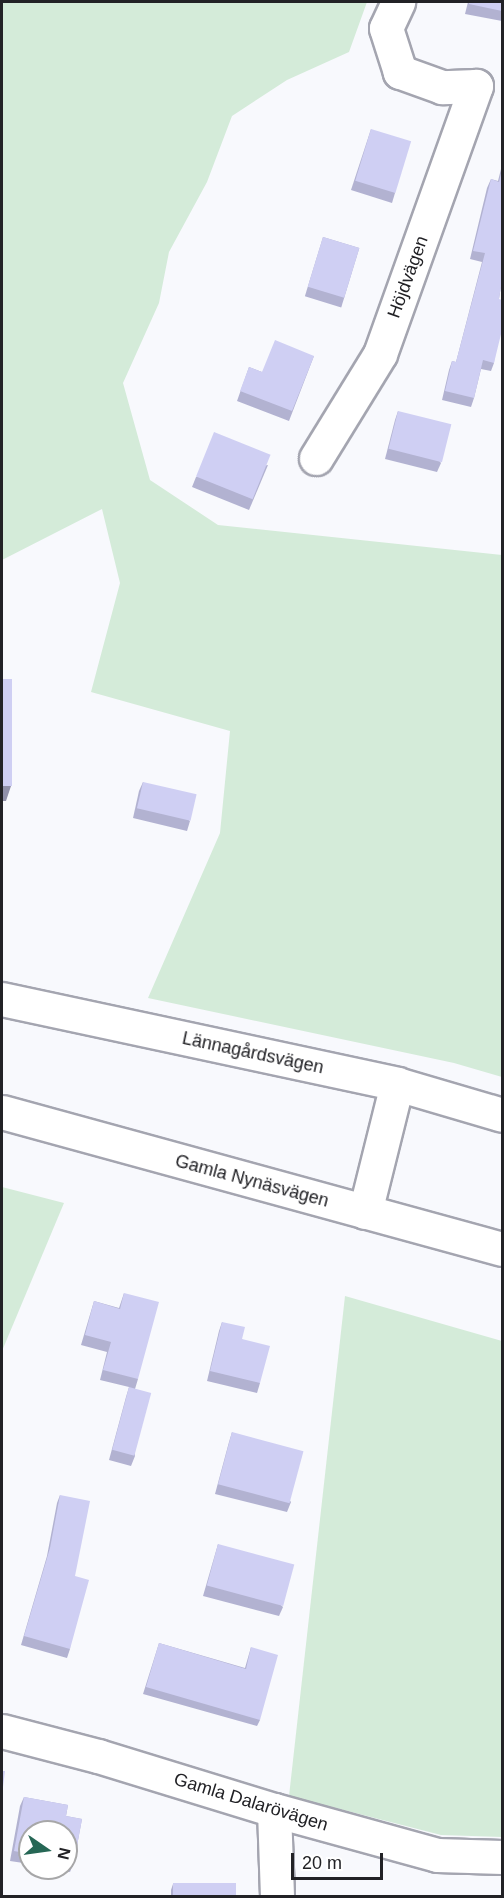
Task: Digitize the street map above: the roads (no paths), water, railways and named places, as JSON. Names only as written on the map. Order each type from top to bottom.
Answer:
[{"type":"street","name":"Höjdvägen","points":[[316,458],[380,354],[489,88],[442,87],[400,72],[386,28],[398,2]]},
{"type":"street","name":"Lännagårdsvägen","points":[[2,999],[397,1084],[502,1115]]},
{"type":"street","points":[[365,1212],[397,1084]]},
{"type":"street","name":"Gamla Nynäsvägen","points":[[2,1112],[502,1250]]},
{"type":"street","name":"Gamla Dalarövägen","points":[[2,1731],[98,1756],[274,1810],[437,1855],[502,1857]]},
{"type":"street","points":[[274,1810],[277,1896]]}]
